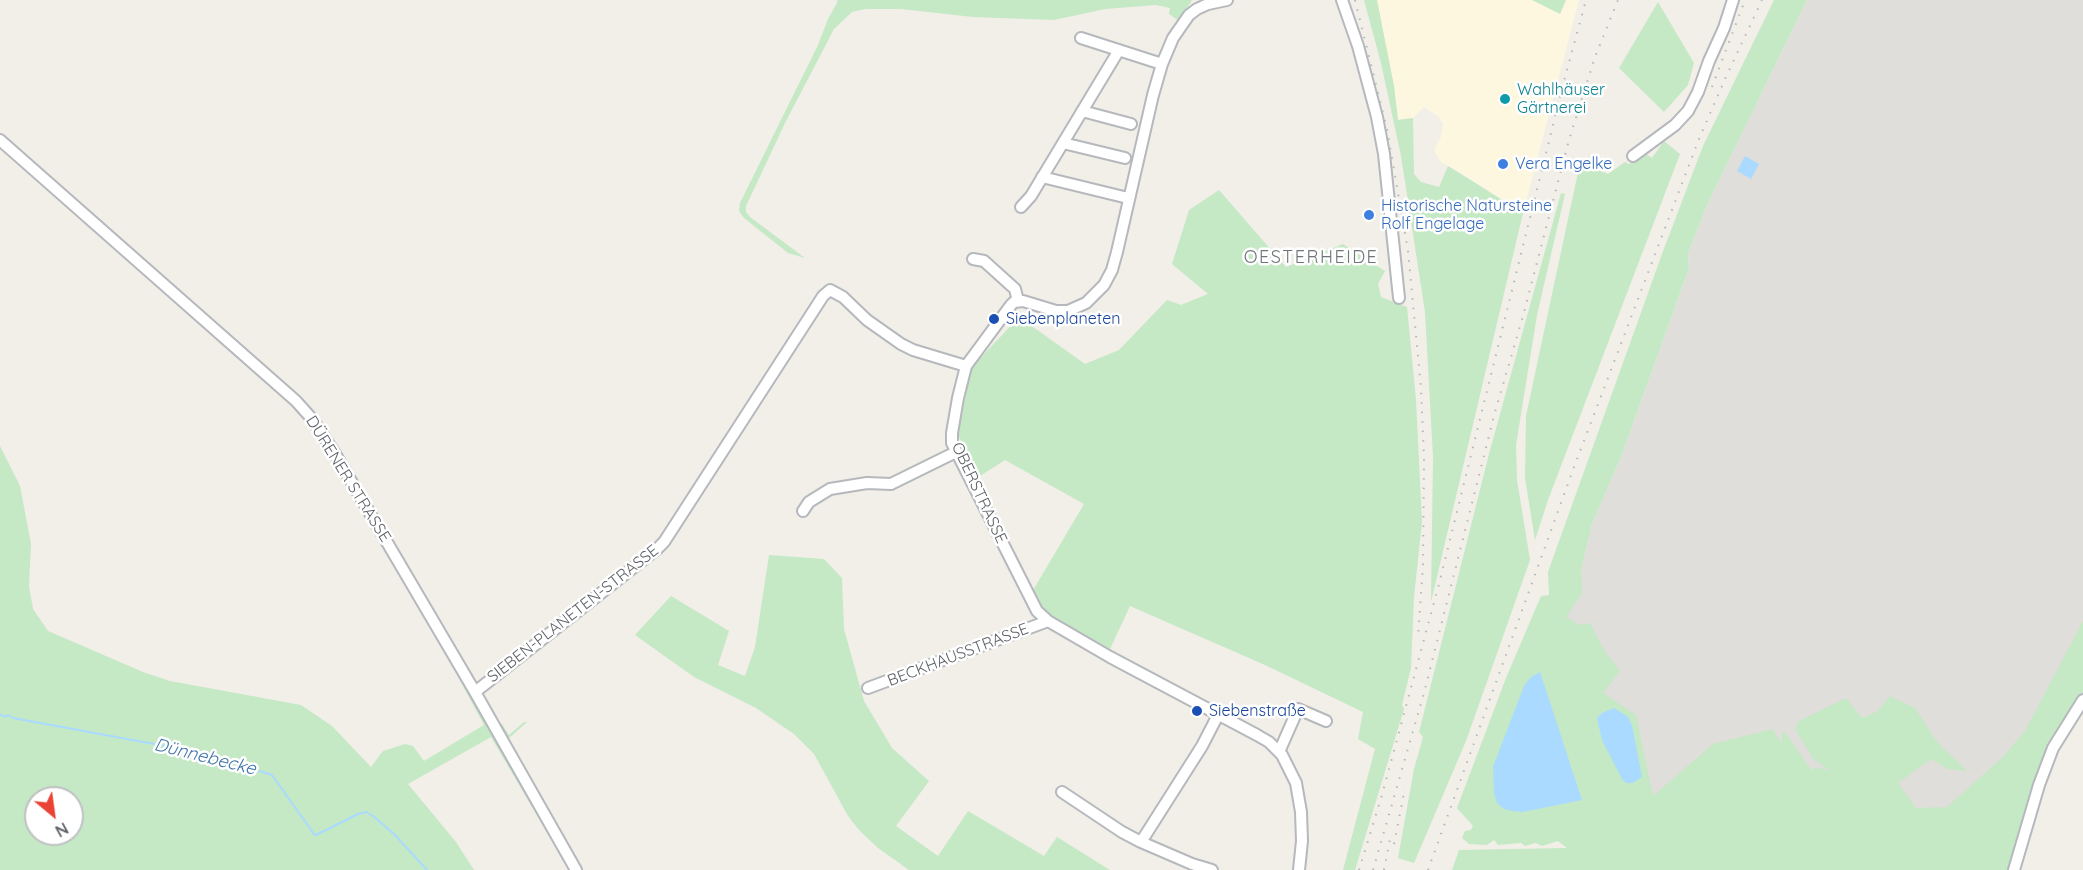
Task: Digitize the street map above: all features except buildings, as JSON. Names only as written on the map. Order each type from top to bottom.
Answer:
[{"type":"street","points":[[973,259],[984,261],[1015,289],[1018,301],[1056,311],[1068,311],[1078,308],[1096,295],[1112,270],[1128,198],[1137,125],[1173,38],[1189,15],[1208,4],[1227,0]]},
{"type":"street","points":[[1342,0],[1358,46],[1379,126],[1391,213],[1399,298]]},
{"type":"street","points":[[1633,156],[1675,125],[1688,111],[1725,28],[1734,0]]},
{"type":"street","points":[[1081,39],[1162,64]]},
{"type":"street","points":[[1021,207],[1031,196],[1119,50]]},
{"type":"street","points":[[1083,111],[1137,125]]},
{"type":"street","name":"DÜRENER STRASSE","points":[[0,140],[296,401],[313,420],[475,692],[576,870]]},
{"type":"street","points":[[1063,142],[1125,158]]},
{"type":"street","points":[[1042,177],[1128,198]]},
{"type":"street","name":"SIEBEN-PLANETEN-STRASSE","points":[[475,692],[664,542],[746,413],[823,297],[830,290],[843,297],[867,320],[901,344],[913,350],[966,366]]},
{"type":"street","name":"OBERSTRASSE","points":[[1018,301],[1011,305],[966,366],[952,443],[1030,599],[1037,611],[1048,621],[1110,657],[1269,742],[1279,752]]},
{"type":"street","points":[[803,511],[809,502],[830,489],[867,483],[891,484],[956,452]]},
{"type":"street","name":"BECKHAUSSTRASSE","points":[[868,688],[1048,621]]},
{"type":"street","points":[[2014,870],[2039,785],[2053,748],[2083,700]]},
{"type":"street","points":[[1299,870],[1302,842],[1301,812],[1296,783],[1287,762],[1279,752],[1298,709],[1326,721]]},
{"type":"street","points":[[1141,842],[1202,746],[1218,715]]},
{"type":"street","points":[[1062,792],[1141,842],[1212,870]]},
{"type":"shaded area","points":[[1377,0],[1532,0],[1560,14],[1566,0],[1579,0],[1523,213],[1441,162],[1434,150],[1441,137],[1443,124],[1438,116],[1424,107],[1413,118],[1398,120],[1394,86]]},
{"type":"shaded area","points":[[1807,0],[2083,0],[2083,692],[2047,744],[2010,870],[1643,870],[1541,598],[1572,590],[1581,570],[1592,524],[1621,457],[1689,268],[1688,253],[1708,203]]},
{"type":"green space","points":[[836,0],[1192,0],[1179,21],[1169,14],[1170,8],[1156,5],[1105,9],[1054,20],[973,17],[901,9],[865,9],[852,12],[834,29],[785,123],[746,206],[746,212],[750,217],[805,258],[788,253],[744,218],[739,211],[740,203],[818,45],[838,1]]},
{"type":"green space","points":[[1364,0],[1377,0],[1394,86],[1398,120],[1413,118],[1414,174],[1421,182],[1439,187],[1448,166],[1523,213],[1431,602],[1433,457],[1425,312],[1401,156],[1381,63]]},
{"type":"green space","points":[[1532,0],[1566,0],[1560,14]]},
{"type":"green space","points":[[1774,0],[1807,0],[1708,203],[1688,253],[1689,268],[1621,457],[1592,524],[1581,570],[1582,593],[1566,617],[1579,625],[1590,623],[1605,652],[1620,671],[1603,693],[1636,715],[1653,796],[1713,744],[1772,729],[1782,743],[1782,733],[1785,732],[1811,770],[1817,767],[1831,771],[1813,759],[1795,729],[1799,721],[1846,698],[1862,718],[1878,711],[1890,696],[1915,708],[1937,742],[1967,771],[1948,769],[1931,759],[1898,783],[1916,808],[1947,807],[2005,755],[2026,729],[2083,621],[2083,692],[2047,744],[2010,870],[1452,870],[1459,850],[1567,848],[1558,841],[1542,846],[1536,843],[1525,846],[1521,843],[1498,845],[1494,840],[1487,845],[1469,844],[1462,838],[1465,831],[1471,830],[1473,826],[1457,808],[1506,678],[1541,596],[1549,595],[1548,572],[1703,146]]},
{"type":"green space","points":[[1658,2],[1694,63],[1688,85],[1664,112],[1619,68]]},
{"type":"green space","points":[[0,133],[314,411],[330,434],[457,650],[450,657],[497,726],[502,724],[509,735],[527,722],[507,740],[582,870],[569,870],[491,737],[408,784],[456,842],[474,870],[0,870],[0,446],[20,486],[31,544],[29,586],[33,609],[48,631],[143,672],[170,681],[301,705],[332,726],[371,767],[383,751],[405,744],[413,746],[424,761],[484,725],[332,457],[288,399],[0,146]]},
{"type":"green space","points":[[1664,141],[1680,154],[1548,500],[1535,540],[1525,478],[1526,416],[1580,163],[1608,174],[1625,162],[1629,164],[1643,152],[1652,158]]},
{"type":"green space","points":[[1219,190],[1286,267],[1343,244],[1385,271],[1378,284],[1381,297],[1407,307],[1416,400],[1422,522],[1414,597],[1411,668],[1402,705],[1404,709],[1355,870],[1343,870],[1375,749],[1358,739],[1363,712],[1265,665],[1130,606],[1110,649],[1043,610],[1032,592],[1084,504],[1005,460],[977,478],[958,435],[971,368],[1019,317],[1085,364],[1119,350],[1167,300],[1181,305],[1208,294],[1172,264],[1189,210]]},
{"type":"green space","points":[[1561,193],[1565,194],[1537,315],[1516,445],[1517,480],[1530,560],[1466,741],[1414,863],[1398,858],[1414,769],[1423,737],[1419,732],[1489,454]]},
{"type":"green space","points":[[769,555],[824,559],[842,578],[844,629],[864,701],[892,748],[929,781],[896,826],[938,856],[968,811],[1044,856],[1057,837],[1110,870],[909,870],[878,848],[859,830],[848,816],[814,754],[794,734],[756,708],[694,677],[635,635],[671,596],[729,631],[718,665],[745,676],[755,647]]},
{"type":"water","points":[[1745,156],[1759,164],[1751,179],[1737,171]]},
{"type":"water","points":[[1540,672],[1582,800],[1523,812],[1504,809],[1497,803],[1494,793],[1493,767],[1524,686],[1531,677]]},
{"type":"water","points":[[1614,708],[1628,717],[1632,725],[1642,777],[1633,783],[1626,783],[1622,779],[1602,740],[1597,718]]},
{"type":"waterway","name":"Dünnebecke","points":[[0,714],[5,717],[8,715],[13,718],[203,753],[272,775],[314,834],[366,812],[394,834],[427,870]]},
{"type":"railway","points":[[1355,0],[1387,129],[1408,251],[1421,388],[1424,459],[1423,565],[1418,638]]},
{"type":"railway","points":[[1359,870],[1382,795],[1439,584],[1586,0]]},
{"type":"railway","points":[[1373,870],[1424,693],[1495,412],[1523,316],[1569,140],[1595,57],[1618,0]]},
{"type":"railway","points":[[1712,87],[1745,0]]},
{"type":"railway","points":[[1428,870],[1574,467],[1699,139],[1762,0]]},
{"type":"railway","points":[[1394,844],[1405,788]]},
{"type":"railway","points":[[1384,870],[1391,834]]},
{"type":"place","name":"Wahlhäuser Gärtnerei","points":[[1505,99]]},
{"type":"place","name":"Vera Engelke","points":[[1503,164]]},
{"type":"place","name":"Historische Natursteine Rolf Engelage","points":[[1369,215]]},
{"type":"place","name":"Siebenplaneten","points":[[994,319]]},
{"type":"place","name":"Siebenstraße","points":[[1197,711]]},
{"type":"district","name":"OESTERHEIDE","points":[[1311,258]]}]
